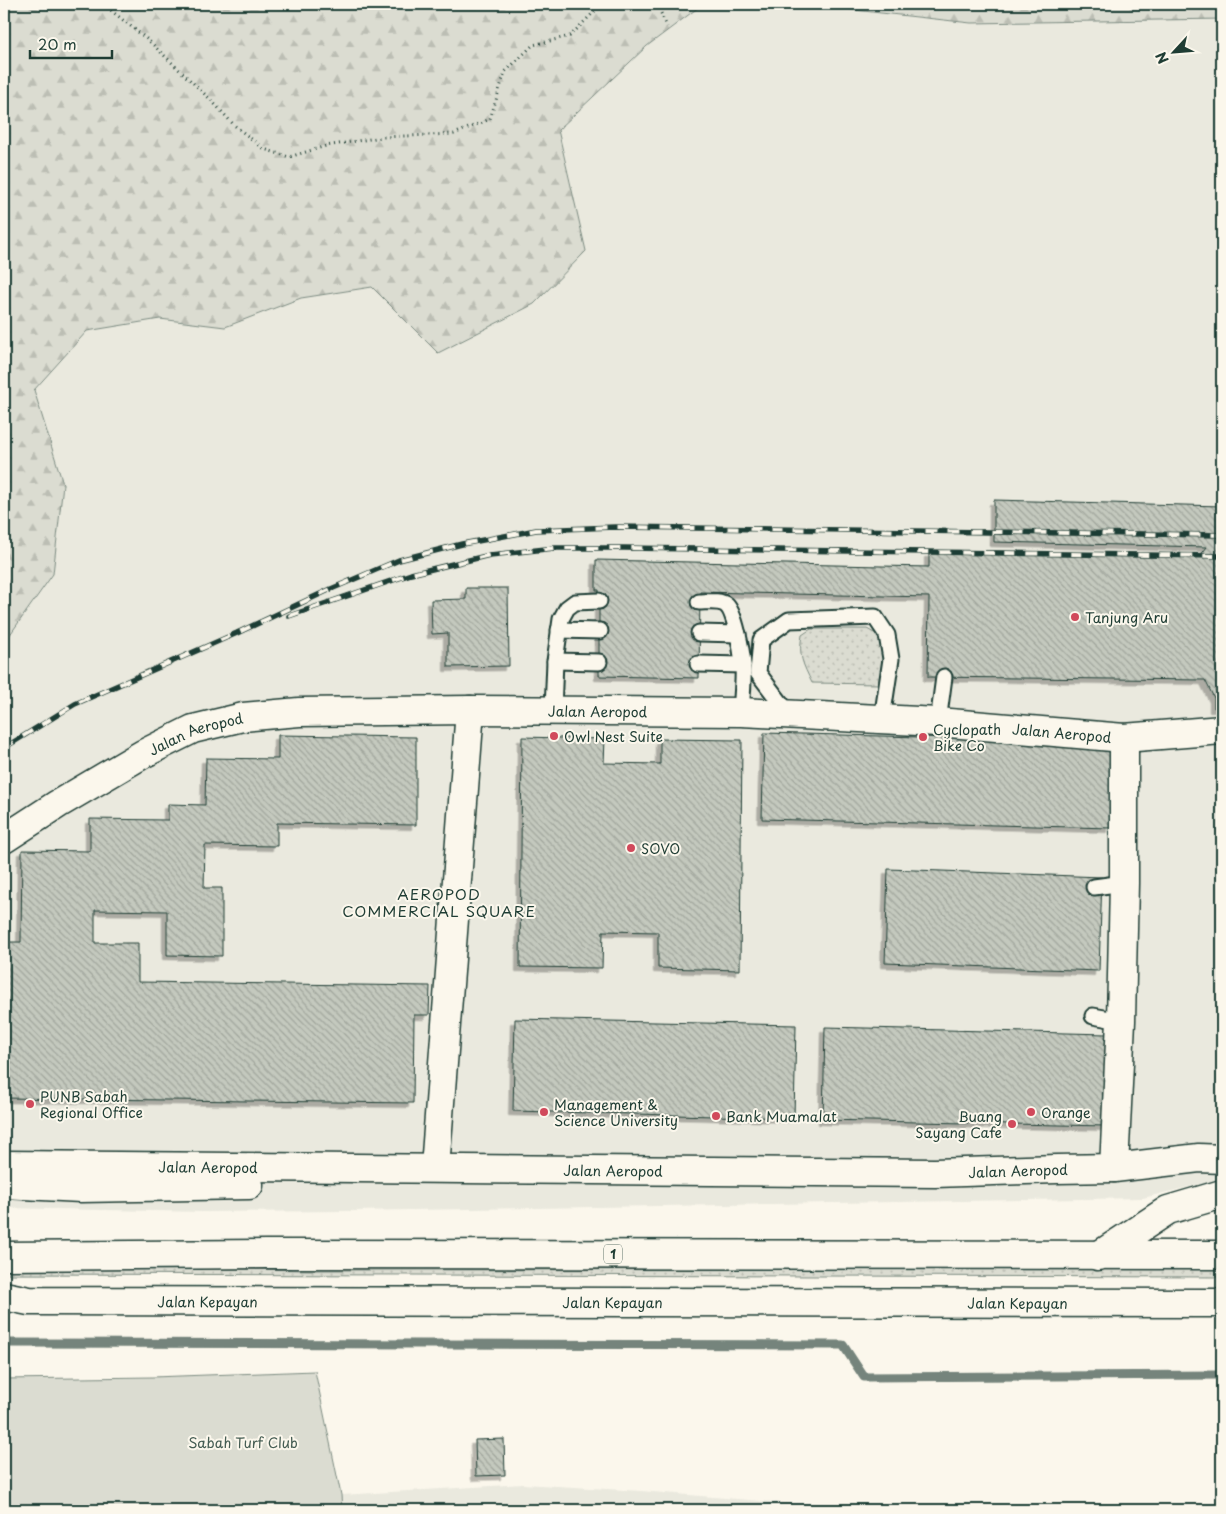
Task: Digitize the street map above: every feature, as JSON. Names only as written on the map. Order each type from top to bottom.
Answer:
[{"type":"main road","name":"Jalan Aeropod","points":[[4,839],[58,804],[143,754],[193,729],[243,717],[299,712],[470,710],[740,712],[938,722],[1124,738],[1222,730]]},
{"type":"main road","points":[[435,1168],[470,710]]},
{"type":"main road","points":[[1114,1168],[1121,1021],[1124,883],[1124,738]]},
{"type":"main road","name":"Jalan Aeropod","points":[[4,1165],[935,1173],[1057,1168],[1114,1168],[1198,1158],[1222,1159]]},
{"type":"main road","points":[[4,1184],[81,1188],[253,1185],[330,1181],[360,1167]]},
{"type":"main road","points":[[1098,1256],[1168,1210],[1222,1194]]},
{"type":"main road","name":"1","points":[[4,1256],[247,1254],[1222,1255]]},
{"type":"main road","points":[[4,1313],[17,1299]]},
{"type":"main road","name":"Jalan Kepayan","points":[[17,1299],[1222,1303]]},
{"type":"lane","points":[[552,710],[555,661],[561,619],[567,608],[575,602],[599,600]]},
{"type":"lane","points":[[699,602],[721,602],[727,605],[732,613],[744,665],[740,712]]},
{"type":"lane","points":[[789,714],[758,673],[761,640],[789,620],[875,617],[887,635],[891,660],[882,719]]},
{"type":"lane","points":[[559,630],[600,631]]},
{"type":"lane","points":[[699,633],[738,634]]},
{"type":"lane","points":[[555,661],[599,662]]},
{"type":"lane","points":[[698,664],[744,665]]},
{"type":"lane","points":[[938,722],[944,677]]},
{"type":"lane","points":[[1094,887],[1124,883]]},
{"type":"lane","points":[[1093,1016],[1121,1021]]},
{"type":"path","points":[[104,4],[148,40],[212,101],[234,125],[264,149],[289,157],[326,146],[382,137],[454,134],[490,119],[505,72],[534,45],[570,36],[596,10],[598,4]]},
{"type":"path","points":[[657,4],[667,27]]},
{"type":"shaded area","name":"AEROPOD COMMERCIAL SQUARE","points":[[703,4],[800,4],[971,23],[1222,19],[1222,1179],[1143,1198],[352,1211],[204,1212],[4,1208],[4,643],[53,574],[63,484],[34,390],[87,331],[160,319],[225,327],[301,298],[373,287],[438,353],[571,184],[558,130],[647,46]]},
{"type":"shaded area","points":[[523,1484],[641,1491],[869,1510],[342,1510],[341,1495]]},
{"type":"green space","points":[[4,4],[703,4],[647,46],[558,130],[586,251],[534,304],[438,353],[372,287],[301,298],[225,327],[160,319],[87,331],[34,390],[63,484],[53,574],[4,643]]},
{"type":"green space","points":[[800,4],[1222,4],[1222,19],[971,23]]},
{"type":"green space","points":[[811,629],[867,629],[878,635],[884,659],[880,684],[812,683],[801,654],[802,635]]},
{"type":"green space","points":[[4,1267],[309,1270],[1222,1269],[1222,1277],[4,1274]]},
{"type":"green space","name":"Sabah Turf Club","points":[[315,1371],[341,1495],[342,1510],[4,1510],[4,1379],[153,1377]]},
{"type":"building","name":"Tanjung Aru","points":[[994,500],[1222,506],[1222,708],[1214,708],[1214,698],[1205,680],[928,677],[929,597],[700,592],[699,678],[599,676],[599,590],[596,590],[596,560],[929,567],[929,553],[1200,556],[1207,547],[994,542]]},
{"type":"building","points":[[466,588],[508,588],[509,666],[448,667],[448,633],[432,634],[431,600],[466,599]]},
{"type":"building","points":[[764,733],[1113,742],[1111,828],[762,819]]},
{"type":"building","points":[[278,735],[416,737],[416,825],[277,823],[277,846],[205,845],[204,888],[222,888],[222,956],[167,955],[167,911],[95,910],[95,943],[138,943],[138,982],[430,986],[429,1015],[414,1015],[413,1103],[4,1098],[4,942],[21,942],[22,850],[90,851],[90,819],[168,820],[168,804],[205,805],[206,758],[278,759]]},
{"type":"building","name":"SOVO","points":[[522,737],[605,739],[604,763],[660,764],[660,739],[742,740],[740,970],[658,968],[658,932],[603,931],[602,968],[520,967]]},
{"type":"building","points":[[888,869],[1102,877],[1099,971],[885,963]]},
{"type":"building","points":[[515,1019],[796,1025],[794,1118],[513,1111]]},
{"type":"building","points":[[825,1027],[1107,1034],[1106,1126],[823,1120]]},
{"type":"building","points":[[504,1439],[505,1475],[476,1476],[475,1440]]},
{"type":"building","points":[[397,1508],[397,1510],[357,1510]]},
{"type":"building","points":[[492,1508],[492,1510],[420,1510]]},
{"type":"waterway","points":[[4,1343],[843,1345],[864,1377],[1222,1375]]},
{"type":"railway","points":[[4,748],[75,704],[399,560],[462,544],[536,530],[615,527],[1222,535]]},
{"type":"railway","points":[[289,616],[411,574],[490,555],[555,548],[1222,556]]},
{"type":"place","name":"Tanjung Aru","points":[[1075,617]]},
{"type":"place","name":"Owl Nest Suite","points":[[554,736]]},
{"type":"place","name":"Cyclopath Bike Co","points":[[923,737]]},
{"type":"place","name":"SOVO","points":[[631,848]]},
{"type":"place","name":"PUNB Sabah Regional Office","points":[[30,1104]]},
{"type":"place","name":"Management & Science University","points":[[544,1112]]},
{"type":"place","name":"Orange","points":[[1031,1112]]},
{"type":"place","name":"Bank Muamalat","points":[[716,1116]]},
{"type":"place","name":"Buang Sayang Cafe","points":[[1012,1124]]},
{"type":"district","name":"AEROPOD COMMERCIAL SQUARE","points":[[439,902]]}]
